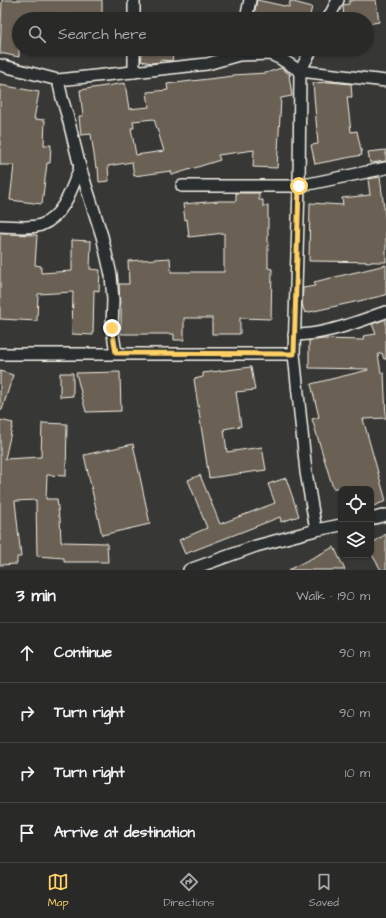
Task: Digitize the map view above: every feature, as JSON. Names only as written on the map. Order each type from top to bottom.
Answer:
[{"type":"street","points":[[134,0],[134,12]]},
{"type":"street","points":[[247,12],[250,0]]},
{"type":"street","points":[[332,12],[338,0]]},
{"type":"street","points":[[134,56],[134,72]]},
{"type":"street","points":[[0,65],[58,80],[207,64],[229,56]]},
{"type":"street","points":[[274,56],[300,71],[386,81]]},
{"type":"street","points":[[308,56],[300,71],[299,186],[294,354],[306,472],[316,530]]},
{"type":"street","points":[[58,80],[80,167],[102,236],[111,275],[113,300],[112,328],[116,353]]},
{"type":"street","points":[[0,226],[40,225],[52,218],[68,199],[80,167]]},
{"type":"street","points":[[182,186],[299,186],[386,168]]},
{"type":"street","points":[[294,335],[307,335],[324,332],[386,312]]},
{"type":"street","points":[[0,354],[294,354]]},
{"type":"street","points":[[374,518],[386,516]]},
{"type":"street","points":[[189,570],[256,546],[338,526]]},
{"type":"building","points":[[2,0],[102,0],[102,12],[12,12],[12,56],[0,53]]},
{"type":"building","points":[[257,0],[289,7],[290,1],[312,7],[311,12],[254,12]]},
{"type":"building","points":[[376,0],[379,22],[374,23],[374,12],[344,12],[343,5],[349,4],[349,1]]},
{"type":"building","points":[[142,56],[173,56],[172,61],[160,60],[160,62],[152,63],[141,61]]},
{"type":"building","points":[[281,68],[291,75],[289,75],[292,96],[281,98],[277,168],[253,167],[254,150],[218,155],[220,160],[172,175],[171,171],[134,176],[132,162],[108,166],[109,181],[99,182],[98,167],[96,168],[91,134],[81,135],[79,116],[83,116],[80,90],[125,83],[129,109],[149,107],[147,92],[168,90],[167,84],[233,75],[266,73]],"holes":[[[154,119],[164,151],[136,155],[131,128],[134,128],[133,121]]]},
{"type":"building","points":[[330,82],[351,84],[352,97],[347,97],[351,132],[357,131],[362,155],[315,164],[311,145],[318,144],[313,83]]},
{"type":"building","points":[[0,85],[39,92],[34,119],[45,120],[44,145],[51,145],[50,163],[47,163],[42,204],[10,200],[14,165],[0,165]]},
{"type":"building","points":[[386,150],[386,161],[370,163],[368,152]]},
{"type":"building","points":[[380,177],[386,224],[386,262],[309,261],[310,203],[343,205],[342,198],[370,195],[368,179]]},
{"type":"building","points":[[236,193],[259,193],[259,200],[263,200],[263,206],[268,206],[268,268],[272,269],[271,319],[240,318],[240,334],[212,334],[212,318],[184,318],[184,340],[174,340],[174,334],[121,334],[119,284],[129,284],[128,261],[170,258],[171,272],[224,272],[224,233],[189,237],[187,219],[185,220],[183,204],[236,201]]},
{"type":"building","points":[[0,234],[37,235],[35,265],[41,266],[41,273],[72,271],[72,240],[91,241],[90,269],[100,270],[99,291],[94,290],[93,335],[72,334],[73,292],[38,294],[37,321],[0,319]]},
{"type":"building","points":[[386,265],[386,295],[305,313],[302,304],[303,288],[315,286],[314,282]]},
{"type":"building","points":[[386,319],[386,359],[384,359],[382,353],[378,354],[381,373],[384,373],[386,418],[363,419],[386,501],[374,506],[374,486],[338,486],[338,488],[333,488],[312,419],[319,417],[311,384],[368,369],[309,368],[309,341],[323,339],[364,340],[363,336],[376,334],[372,324]]},
{"type":"building","points":[[251,367],[255,390],[236,392],[241,426],[224,429],[227,452],[262,447],[266,470],[209,478],[194,379],[203,377],[203,373]]},
{"type":"building","points":[[0,371],[13,375],[2,410],[0,410]]},
{"type":"building","points":[[120,372],[121,411],[86,412],[76,373]]},
{"type":"building","points":[[60,373],[73,373],[73,396],[60,397]]},
{"type":"building","points":[[0,420],[13,423],[5,459],[41,457],[42,423],[67,424],[66,476],[47,475],[46,499],[57,499],[60,517],[61,542],[107,543],[108,562],[64,562],[64,558],[37,556],[36,500],[15,501],[21,557],[17,557],[17,564],[0,565]]},
{"type":"building","points":[[133,444],[150,524],[102,535],[84,455]]},
{"type":"building","points":[[200,475],[220,524],[275,503],[268,484],[286,478],[299,516],[281,522],[280,517],[185,554],[179,540],[207,528],[188,480]]},
{"type":"building","points":[[386,534],[386,570],[381,570],[374,558],[374,542]]},
{"type":"building","points":[[334,547],[345,570],[288,570]]},
{"type":"route","points":[[112,328],[116,353],[294,354],[299,186]]}]
